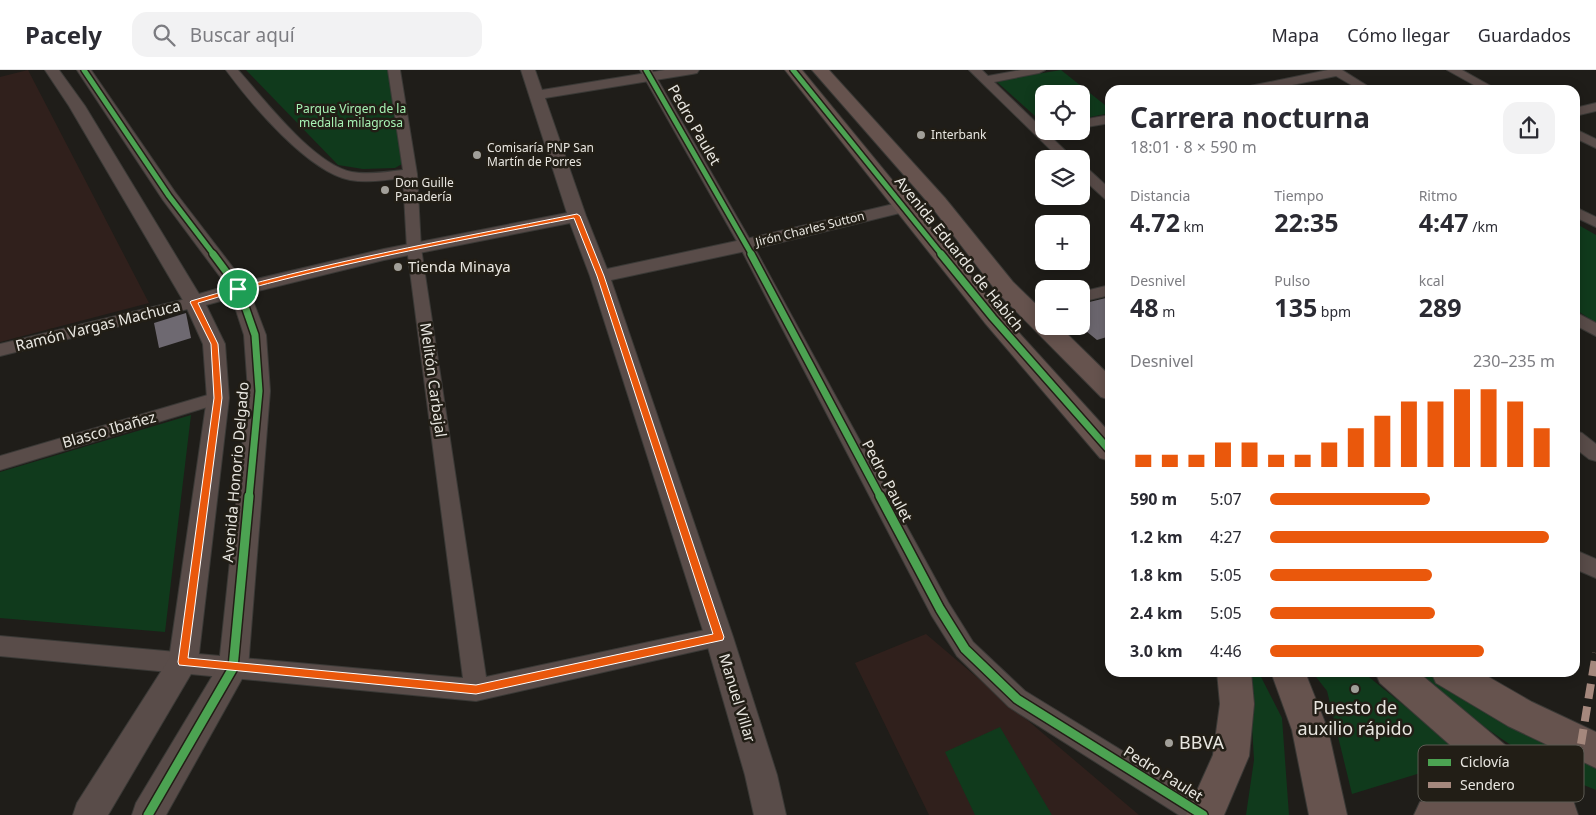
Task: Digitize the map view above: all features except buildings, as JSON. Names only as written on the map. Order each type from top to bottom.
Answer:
[{"type":"main road","name":"Avenida Eduardo de Habich","points":[[793,70],[993,318],[1105,445]]},
{"type":"main road","name":"Avenida Eduardo de Habich","points":[[820,70],[938,202],[1005,288],[1035,308]]},
{"type":"main road","name":"Avenida Eduardo de Habich","points":[[1059,335],[1105,385]]},
{"type":"main road","points":[[1204,815],[1231,756],[1237,704],[1234,677]]},
{"type":"main road","points":[[1290,677],[1310,730],[1328,815]]},
{"type":"main road","points":[[1398,677],[1479,745]]},
{"type":"main road","points":[[1457,677],[1520,714],[1596,750]]},
{"type":"main road","points":[[1547,802],[1560,813]]},
{"type":"main road","points":[[1433,815],[1466,805],[1560,813]]},
{"type":"street","name":"Avenida Honorio Delgado","points":[[52,70],[77,106],[194,302],[214,344],[218,398],[183,662],[90,815]]},
{"type":"street","name":"Avenida Honorio Delgado","points":[[84,70],[169,196],[238,289],[255,335],[259,391],[233,668],[148,815]]},
{"type":"street","points":[[232,70],[305,150],[325,167],[350,176],[410,174]]},
{"type":"street","name":"Melitón Carbajal","points":[[394,70],[410,174],[414,248],[476,690]]},
{"type":"street","name":"Manuel Villar","points":[[528,70],[577,216],[600,276],[719,637],[761,775],[770,815]]},
{"type":"street","points":[[537,96],[648,74],[692,70]]},
{"type":"street","points":[[975,70],[1035,124]]},
{"type":"street","points":[[987,80],[1039,70]]},
{"type":"street","points":[[1453,70],[1482,85]]},
{"type":"street","points":[[1272,85],[1335,71],[1359,85]]},
{"type":"street","name":"Pedro Paulet","points":[[648,74],[746,245],[940,609],[965,649],[1017,699],[1204,815]]},
{"type":"street","points":[[1580,111],[1596,107]]},
{"type":"street","points":[[1090,122],[1105,119]]},
{"type":"street","points":[[1580,136],[1596,144]]},
{"type":"street","points":[[1051,140],[1060,150]]},
{"type":"street","points":[[1090,178],[1105,191]]},
{"type":"street","name":"Jirón Charles Sutton","points":[[600,276],[746,245],[902,207]]},
{"type":"street","points":[[1580,214],[1596,223]]},
{"type":"street","name":"Ramón Vargas Machuca","points":[[0,350],[194,302],[238,289],[414,248],[577,216]]},
{"type":"street","points":[[1090,295],[1105,291]]},
{"type":"street","points":[[1580,320],[1596,331]]},
{"type":"street","name":"Blasco Ibañez","points":[[0,463],[218,398]]},
{"type":"street","points":[[1580,442],[1596,454]]},
{"type":"street","points":[[1580,561],[1596,569]]},
{"type":"street","points":[[0,646],[476,690],[719,637]]},
{"type":"shaded area","points":[[28,70],[149,303],[0,342],[0,77]]},
{"type":"shaded area","points":[[926,634],[1139,815],[929,815],[855,663]]},
{"type":"green space","name":"Parque Virgen de la medalla milagrosa","points":[[246,70],[390,70],[402,164],[395,168],[363,169],[338,165]]},
{"type":"green space","points":[[1061,70],[1080,85],[1035,85],[1035,116],[996,81]]},
{"type":"green space","points":[[1090,93],[1105,105],[1105,114],[1090,117]]},
{"type":"green space","points":[[1580,226],[1596,235],[1596,323],[1580,312]]},
{"type":"green space","points":[[191,415],[165,632],[0,618],[0,472]]},
{"type":"green space","points":[[1246,677],[1261,677],[1282,718],[1289,815],[1246,815],[1254,760],[1251,708]]},
{"type":"green space","points":[[1316,677],[1369,677],[1453,745],[1418,745],[1418,774],[1352,794],[1327,691]]},
{"type":"green space","points":[[1418,677],[1441,677],[1569,745],[1511,745],[1426,685]]},
{"type":"green space","points":[[1000,727],[1052,815],[975,815],[945,752]]},
{"type":"green space","points":[[1584,753],[1596,759],[1596,790],[1584,785]]},
{"type":"marked path","points":[[1581,744],[1596,653]]},
{"type":"cycle path","points":[[84,70],[169,196],[239,289],[255,335],[259,391],[233,668],[148,815]]},
{"type":"cycle path","points":[[646,70],[746,245],[940,609],[965,649],[1017,699],[1203,815]]},
{"type":"cycle path","points":[[793,70],[993,318],[1105,445]]},
{"type":"place","name":"Interbank","points":[[921,135]]},
{"type":"place","name":"Comisaría PNP San Martín de Porres","points":[[477,155]]},
{"type":"place","name":"Don Guille Panadería","points":[[385,190]]},
{"type":"place","name":"Tienda Minaya","points":[[398,267]]},
{"type":"place","name":"Puesto de auxilio rápido","points":[[1355,689]]},
{"type":"place","name":"BBVA","points":[[1169,743]]},
{"type":"route","points":[[577,216],[600,276],[719,637],[476,690],[183,662],[218,398],[214,344],[194,302],[238,289],[414,248],[577,216]]}]
